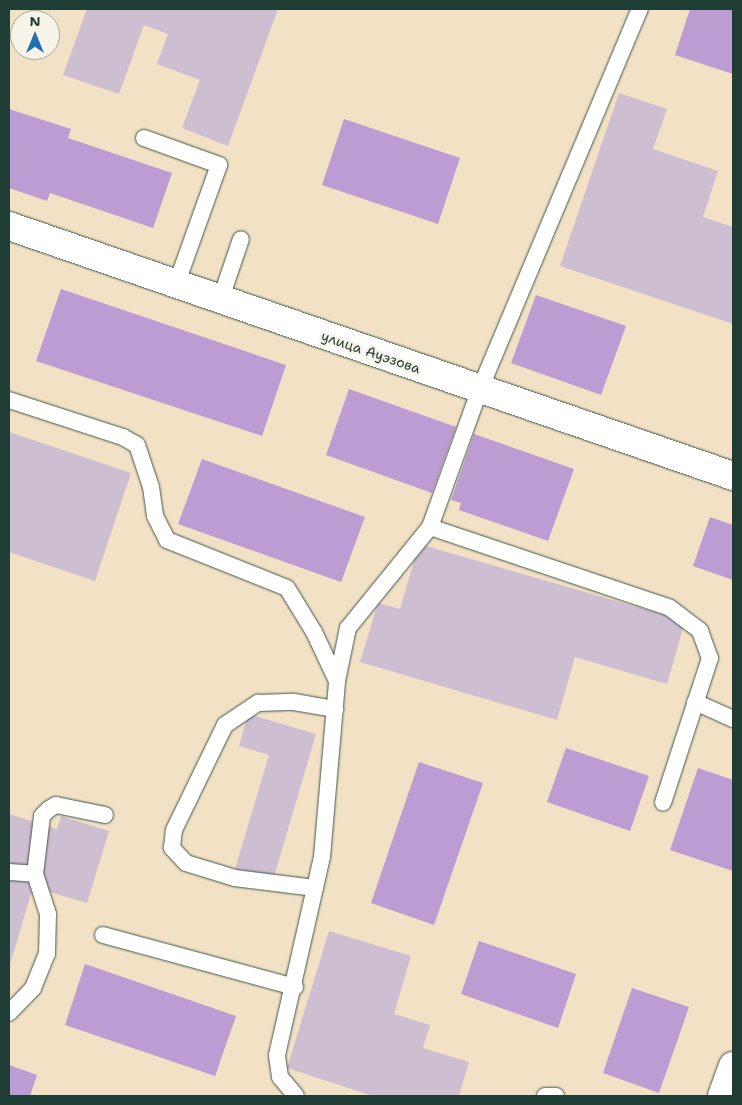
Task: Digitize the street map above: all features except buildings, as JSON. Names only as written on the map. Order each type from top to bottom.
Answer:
[{"type":"street","name":"улица Ауэзова","points":[[9,226],[220,301],[733,476]]},
{"type":"street","points":[[722,1096],[733,1066]]},
{"type":"lane","points":[[296,1096],[280,1077],[277,1055],[295,987],[322,856],[337,681],[348,628],[430,527],[480,389],[640,9]]},
{"type":"lane","points":[[144,138],[219,165],[176,285]]},
{"type":"lane","points":[[220,301],[241,239]]},
{"type":"lane","points":[[9,400],[123,437],[137,446],[152,486],[155,516],[167,540],[287,588],[314,632],[337,681]]},
{"type":"lane","points":[[430,527],[670,608],[700,631],[710,658],[663,802]]},
{"type":"lane","points":[[315,888],[235,878],[186,864],[172,848],[174,830],[225,725],[258,703],[294,702],[334,709]]},
{"type":"lane","points":[[695,702],[733,719]]},
{"type":"lane","points":[[9,1013],[33,988],[47,954],[48,914],[35,874],[42,816],[49,808],[56,805],[105,814]]},
{"type":"lane","points":[[9,872],[35,874]]},
{"type":"lane","points":[[103,935],[295,987]]},
{"type":"lane","points":[[545,1096],[556,1096]]},
{"type":"shaded area","points":[[87,9],[278,9],[228,146],[182,128],[200,80],[157,64],[168,34],[144,25],[119,94],[63,75]]},
{"type":"shaded area","points":[[619,93],[667,109],[653,149],[718,171],[703,217],[733,227],[733,324],[560,266]]},
{"type":"shaded area","points":[[9,432],[131,473],[95,581],[9,552]]},
{"type":"shaded area","points":[[419,544],[685,621],[667,684],[575,657],[557,720],[360,662],[378,603],[400,609]]},
{"type":"shaded area","points":[[248,714],[316,734],[273,880],[235,869],[269,755],[239,746]]},
{"type":"shaded area","points":[[9,814],[57,829],[61,816],[109,831],[87,903],[33,887],[9,968]]},
{"type":"shaded area","points":[[329,931],[411,956],[394,1014],[430,1025],[423,1048],[469,1062],[459,1096],[373,1096],[287,1068]]}]
